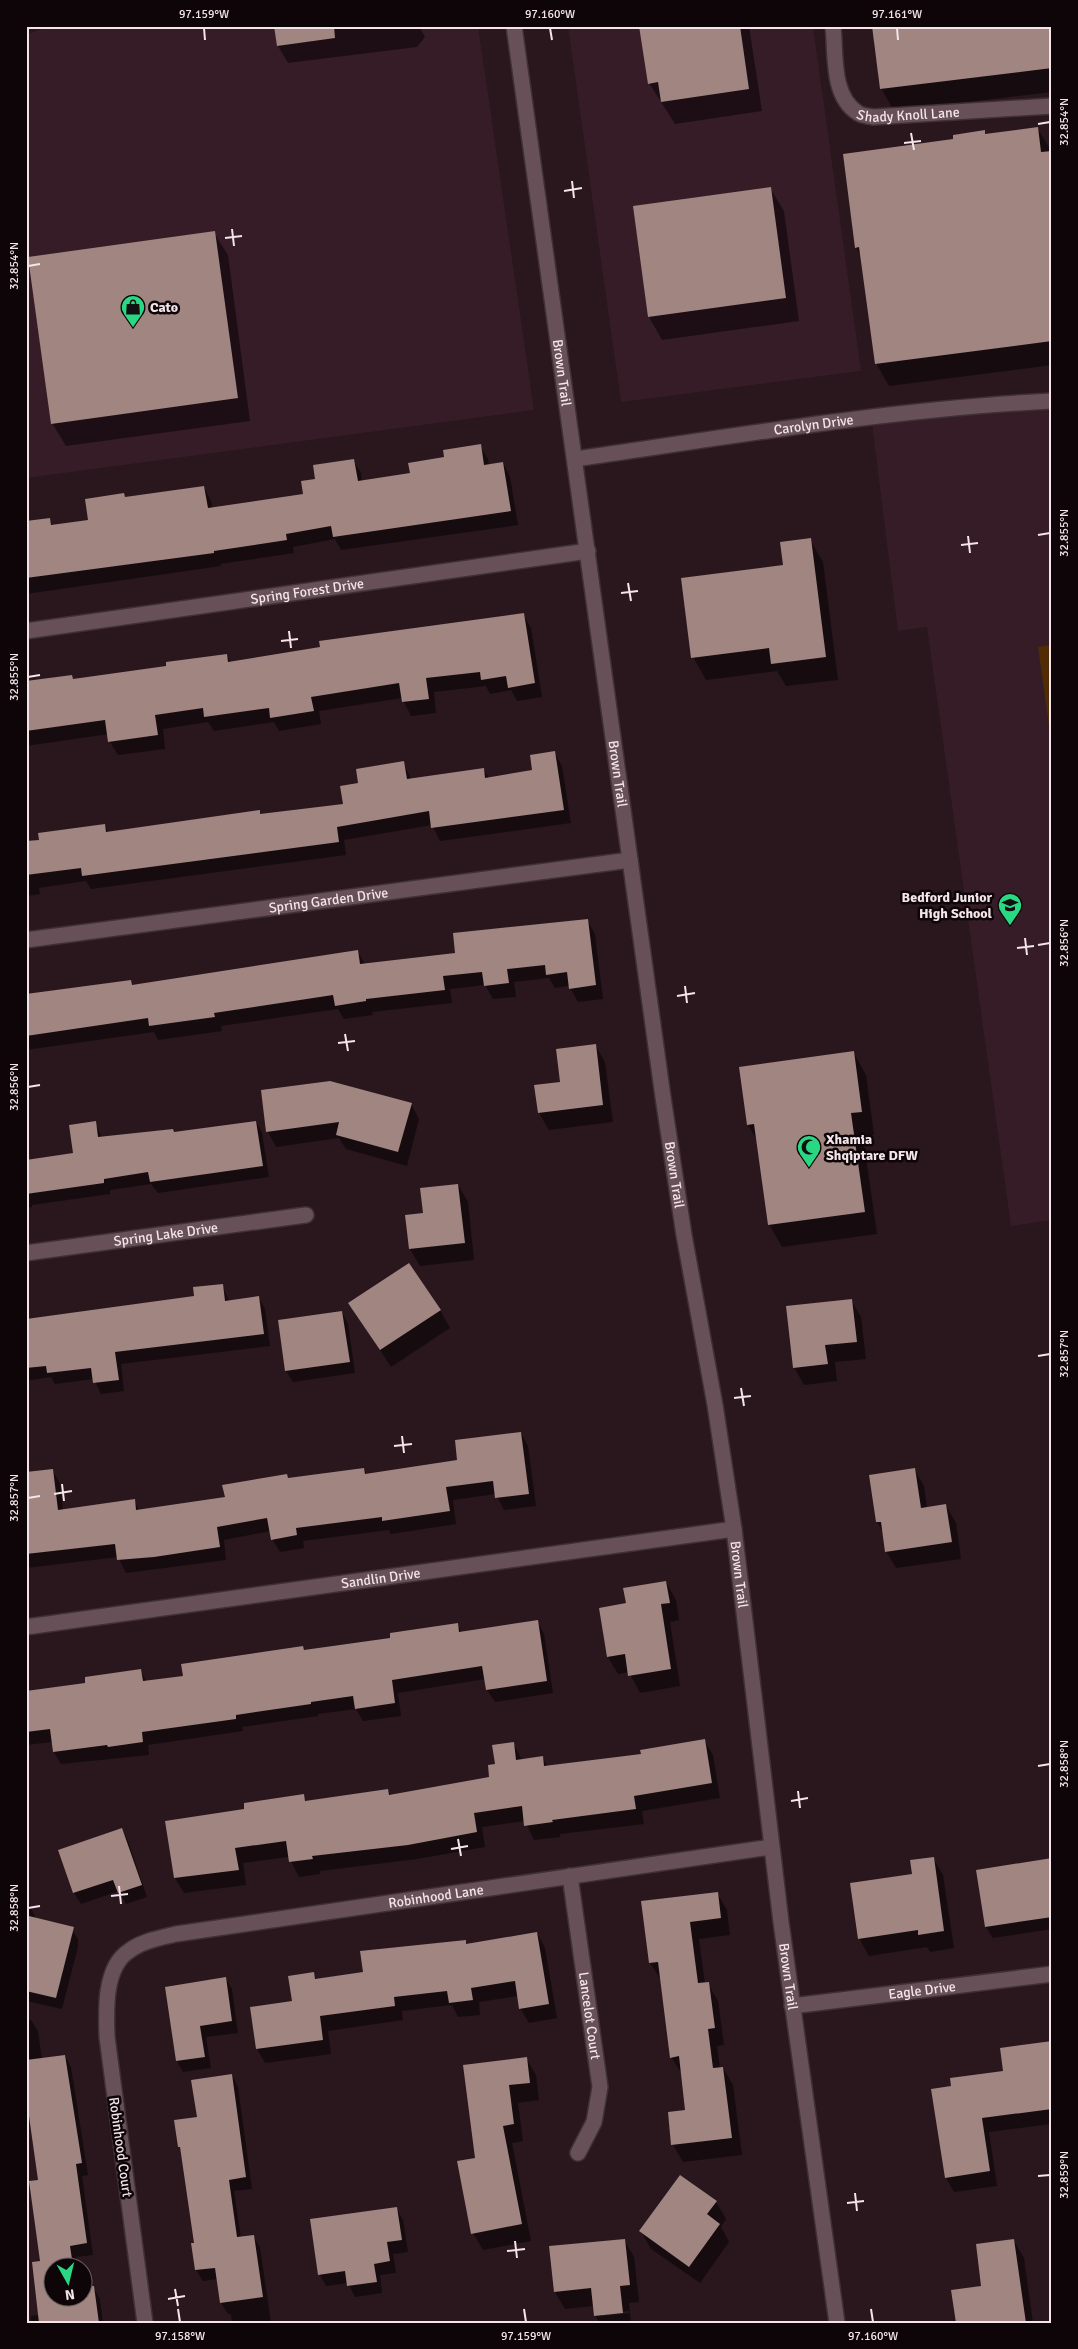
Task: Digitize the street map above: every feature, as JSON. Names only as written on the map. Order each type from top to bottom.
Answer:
[{"type":"street","name":"Brown Trail","points":[[514,26],[684,1235],[715,1405],[734,1529],[771,1847],[837,2323]]},
{"type":"street","name":"Shady Knoll Lane","points":[[833,26],[838,79],[844,99],[859,114],[873,117],[1052,106]]},
{"type":"street","name":"Carolyn Drive","points":[[576,459],[871,416],[968,405],[1052,401]]},
{"type":"street","name":"Spring Forest Drive","points":[[26,631],[588,551]]},
{"type":"street","name":"Spring Garden Drive","points":[[26,940],[630,860]]},
{"type":"street","name":"Spring Lake Drive","points":[[26,1253],[306,1215]]},
{"type":"street","name":"Sandlin Drive","points":[[26,1627],[734,1529]]},
{"type":"street","name":"Robinhood Lane","points":[[113,1971],[127,1952],[144,1943],[176,1934],[771,1847]]},
{"type":"street","name":"Lancelot Court","points":[[570,1876],[600,2087],[594,2122],[578,2153]]},
{"type":"street","name":"Robinhood Court","points":[[113,1971],[106,2000],[107,2037],[145,2323]]},
{"type":"street","name":"Eagle Drive","points":[[792,2006],[1052,1974]]},
{"type":"shaded area","points":[[49,26],[478,26],[534,410],[26,478],[26,35]]},
{"type":"shaded area","points":[[568,26],[813,26],[861,371],[621,402]]},
{"type":"shaded area","name":"Bedford Junior High School","points":[[1052,401],[1052,1220],[1011,1226],[927,627],[898,631],[871,416]]},
{"type":"shaded area","points":[[1052,645],[1052,747],[1038,647]]},
{"type":"building","points":[[274,26],[334,26],[335,38],[277,46]]},
{"type":"building","points":[[639,26],[740,26],[749,89],[661,102],[658,82],[648,84]]},
{"type":"building","points":[[872,26],[1052,26],[1052,68],[880,89]]},
{"type":"building","points":[[1038,127],[1041,152],[1052,151],[1052,341],[875,364],[859,247],[855,248],[843,154],[953,139],[953,135],[985,130],[985,134]]},
{"type":"building","points":[[771,187],[786,298],[648,317],[633,206]]},
{"type":"building","name":"Cato","points":[[215,231],[238,398],[51,424],[28,257]]},
{"type":"building","points":[[481,444],[484,465],[503,462],[511,511],[333,537],[331,526],[286,534],[287,540],[214,551],[214,553],[26,578],[26,521],[50,518],[51,525],[88,520],[85,499],[124,493],[125,497],[204,486],[208,508],[303,494],[301,481],[315,479],[313,465],[354,459],[358,481],[410,473],[408,463],[444,457],[443,450]]},
{"type":"building","points":[[811,538],[826,657],[771,664],[769,648],[691,658],[681,578],[783,565],[780,542]]},
{"type":"building","points":[[524,613],[535,683],[508,688],[506,676],[481,680],[480,672],[426,678],[429,699],[402,702],[399,683],[311,697],[314,711],[270,718],[269,708],[204,717],[203,708],[155,715],[158,735],[108,742],[105,720],[26,731],[26,681],[72,675],[73,679],[166,666],[166,662],[227,654],[228,662],[320,647],[319,641]]},
{"type":"building","points":[[555,751],[564,810],[431,828],[429,811],[337,827],[339,842],[82,876],[81,868],[26,875],[26,841],[39,840],[38,833],[105,824],[106,832],[260,810],[260,814],[343,804],[340,786],[358,783],[356,769],[404,761],[407,779],[484,768],[485,778],[532,770],[530,755]]},
{"type":"building","points":[[588,919],[596,985],[569,989],[567,972],[546,975],[545,965],[507,969],[509,983],[484,986],[482,972],[443,976],[445,990],[366,999],[366,1001],[335,1006],[333,995],[214,1013],[215,1017],[149,1026],[148,1018],[26,1036],[26,994],[131,980],[132,985],[358,950],[360,964],[455,953],[453,933]]},
{"type":"building","points":[[596,1044],[603,1105],[538,1113],[534,1085],[560,1082],[556,1049]]},
{"type":"building","name":"Xhamia Shqiptare DFW","points":[[854,1051],[862,1112],[851,1113],[865,1212],[768,1225],[754,1124],[747,1125],[739,1067]]},
{"type":"building","points":[[330,1081],[412,1103],[398,1152],[336,1135],[339,1122],[266,1132],[261,1090]]},
{"type":"building","points":[[96,1121],[98,1137],[173,1129],[174,1132],[256,1121],[263,1166],[150,1182],[148,1172],[104,1179],[104,1183],[26,1194],[26,1160],[73,1153],[69,1125]]},
{"type":"building","points":[[458,1184],[465,1243],[409,1249],[405,1215],[423,1213],[420,1188]]},
{"type":"building","points":[[409,1263],[441,1310],[380,1350],[348,1303]]},
{"type":"building","points":[[223,1284],[225,1301],[259,1296],[264,1334],[115,1352],[119,1380],[93,1383],[91,1368],[47,1373],[46,1366],[26,1368],[26,1319],[194,1296],[193,1287]]},
{"type":"building","points":[[852,1299],[857,1342],[825,1345],[828,1364],[793,1368],[786,1306]]},
{"type":"building","points":[[342,1311],[350,1362],[285,1371],[278,1320]]},
{"type":"building","points":[[521,1432],[529,1494],[495,1498],[493,1481],[446,1487],[450,1511],[382,1521],[382,1517],[296,1528],[297,1535],[271,1540],[267,1518],[217,1527],[220,1547],[154,1557],[117,1560],[115,1544],[26,1554],[26,1472],[53,1469],[58,1510],[135,1499],[136,1510],[225,1497],[222,1485],[287,1474],[288,1478],[364,1468],[365,1474],[457,1460],[455,1440]]},
{"type":"building","points":[[915,1468],[921,1508],[946,1504],[952,1542],[885,1552],[881,1522],[876,1522],[869,1475]]},
{"type":"building","points":[[666,1581],[670,1603],[661,1604],[671,1669],[628,1676],[625,1654],[607,1657],[599,1608],[626,1603],[623,1588]]},
{"type":"building","points":[[538,1620],[547,1681],[486,1690],[482,1666],[392,1680],[395,1703],[355,1709],[353,1696],[311,1702],[311,1704],[236,1715],[236,1719],[142,1732],[143,1742],[108,1747],[107,1745],[53,1752],[50,1729],[26,1732],[26,1691],[85,1683],[85,1677],[141,1669],[143,1681],[183,1676],[181,1664],[303,1646],[304,1650],[390,1638],[390,1633],[458,1623],[459,1632]]},
{"type":"building","points":[[705,1739],[712,1783],[634,1796],[636,1809],[552,1820],[553,1822],[524,1826],[522,1806],[474,1813],[477,1832],[408,1845],[312,1856],[313,1859],[289,1862],[286,1841],[235,1848],[239,1870],[174,1878],[165,1821],[244,1809],[244,1803],[304,1794],[305,1801],[388,1789],[389,1795],[489,1777],[488,1765],[495,1764],[492,1745],[514,1742],[516,1760],[543,1756],[544,1766],[641,1754],[640,1750]]},
{"type":"building","points":[[122,1828],[142,1885],[118,1893],[113,1880],[73,1893],[58,1850]]},
{"type":"building","points":[[934,1857],[944,1931],[918,1935],[918,1930],[858,1939],[850,1883],[912,1874],[910,1860]]},
{"type":"building","points":[[1052,1858],[1052,1917],[985,1927],[976,1870]]},
{"type":"building","points":[[718,1892],[721,1918],[690,1922],[698,1983],[709,1982],[715,2028],[708,2029],[713,2068],[723,2067],[732,2138],[671,2145],[668,2112],[685,2110],[679,2056],[670,2058],[658,1962],[649,1963],[641,1901]]},
{"type":"building","points":[[29,1916],[74,1927],[56,1998],[26,1991],[26,1927]]},
{"type":"building","points":[[537,1932],[549,2004],[519,2009],[515,1981],[471,1988],[473,2000],[449,2003],[447,1991],[394,1997],[395,2006],[320,2016],[323,2040],[256,2049],[250,2007],[292,2001],[288,1976],[314,1972],[315,1979],[363,1972],[360,1951],[466,1940],[466,1944]]},
{"type":"building","points":[[226,1977],[232,2021],[200,2026],[205,2057],[176,2061],[165,1987]]},
{"type":"building","points":[[1052,2041],[1052,2109],[982,2118],[990,2171],[945,2178],[931,2089],[951,2086],[950,2078],[1003,2071],[1000,2048]]},
{"type":"building","points":[[65,2055],[82,2163],[76,2164],[87,2243],[70,2246],[72,2256],[42,2256],[42,2306],[92,2306],[92,2286],[94,2286],[99,2323],[39,2323],[32,2262],[40,2261],[29,2181],[38,2180],[26,2095],[26,2060]]},
{"type":"building","points":[[527,2057],[530,2083],[509,2085],[514,2124],[503,2126],[522,2224],[471,2234],[457,2161],[475,2158],[463,2065]]},
{"type":"building","points":[[232,2074],[246,2177],[229,2180],[237,2237],[254,2235],[263,2297],[220,2303],[215,2268],[195,2270],[191,2243],[194,2243],[180,2147],[178,2147],[174,2120],[197,2117],[191,2080]]},
{"type":"building","points":[[680,2175],[717,2201],[707,2214],[720,2224],[689,2267],[639,2231]]},
{"type":"building","points":[[397,2207],[402,2240],[387,2242],[390,2261],[374,2264],[377,2282],[347,2286],[345,2271],[318,2275],[310,2219]]},
{"type":"building","points":[[625,2239],[630,2285],[620,2286],[623,2313],[594,2316],[591,2288],[554,2292],[549,2246]]},
{"type":"building","points":[[1014,2239],[1026,2323],[956,2323],[951,2290],[981,2286],[976,2244]]},
{"type":"place","name":"Cato","points":[[133,328]]},
{"type":"place","name":"Bedford Junior High School","points":[[1010,926]]},
{"type":"place","name":"Xhamia Shqiptare DFW","points":[[809,1168]]}]
